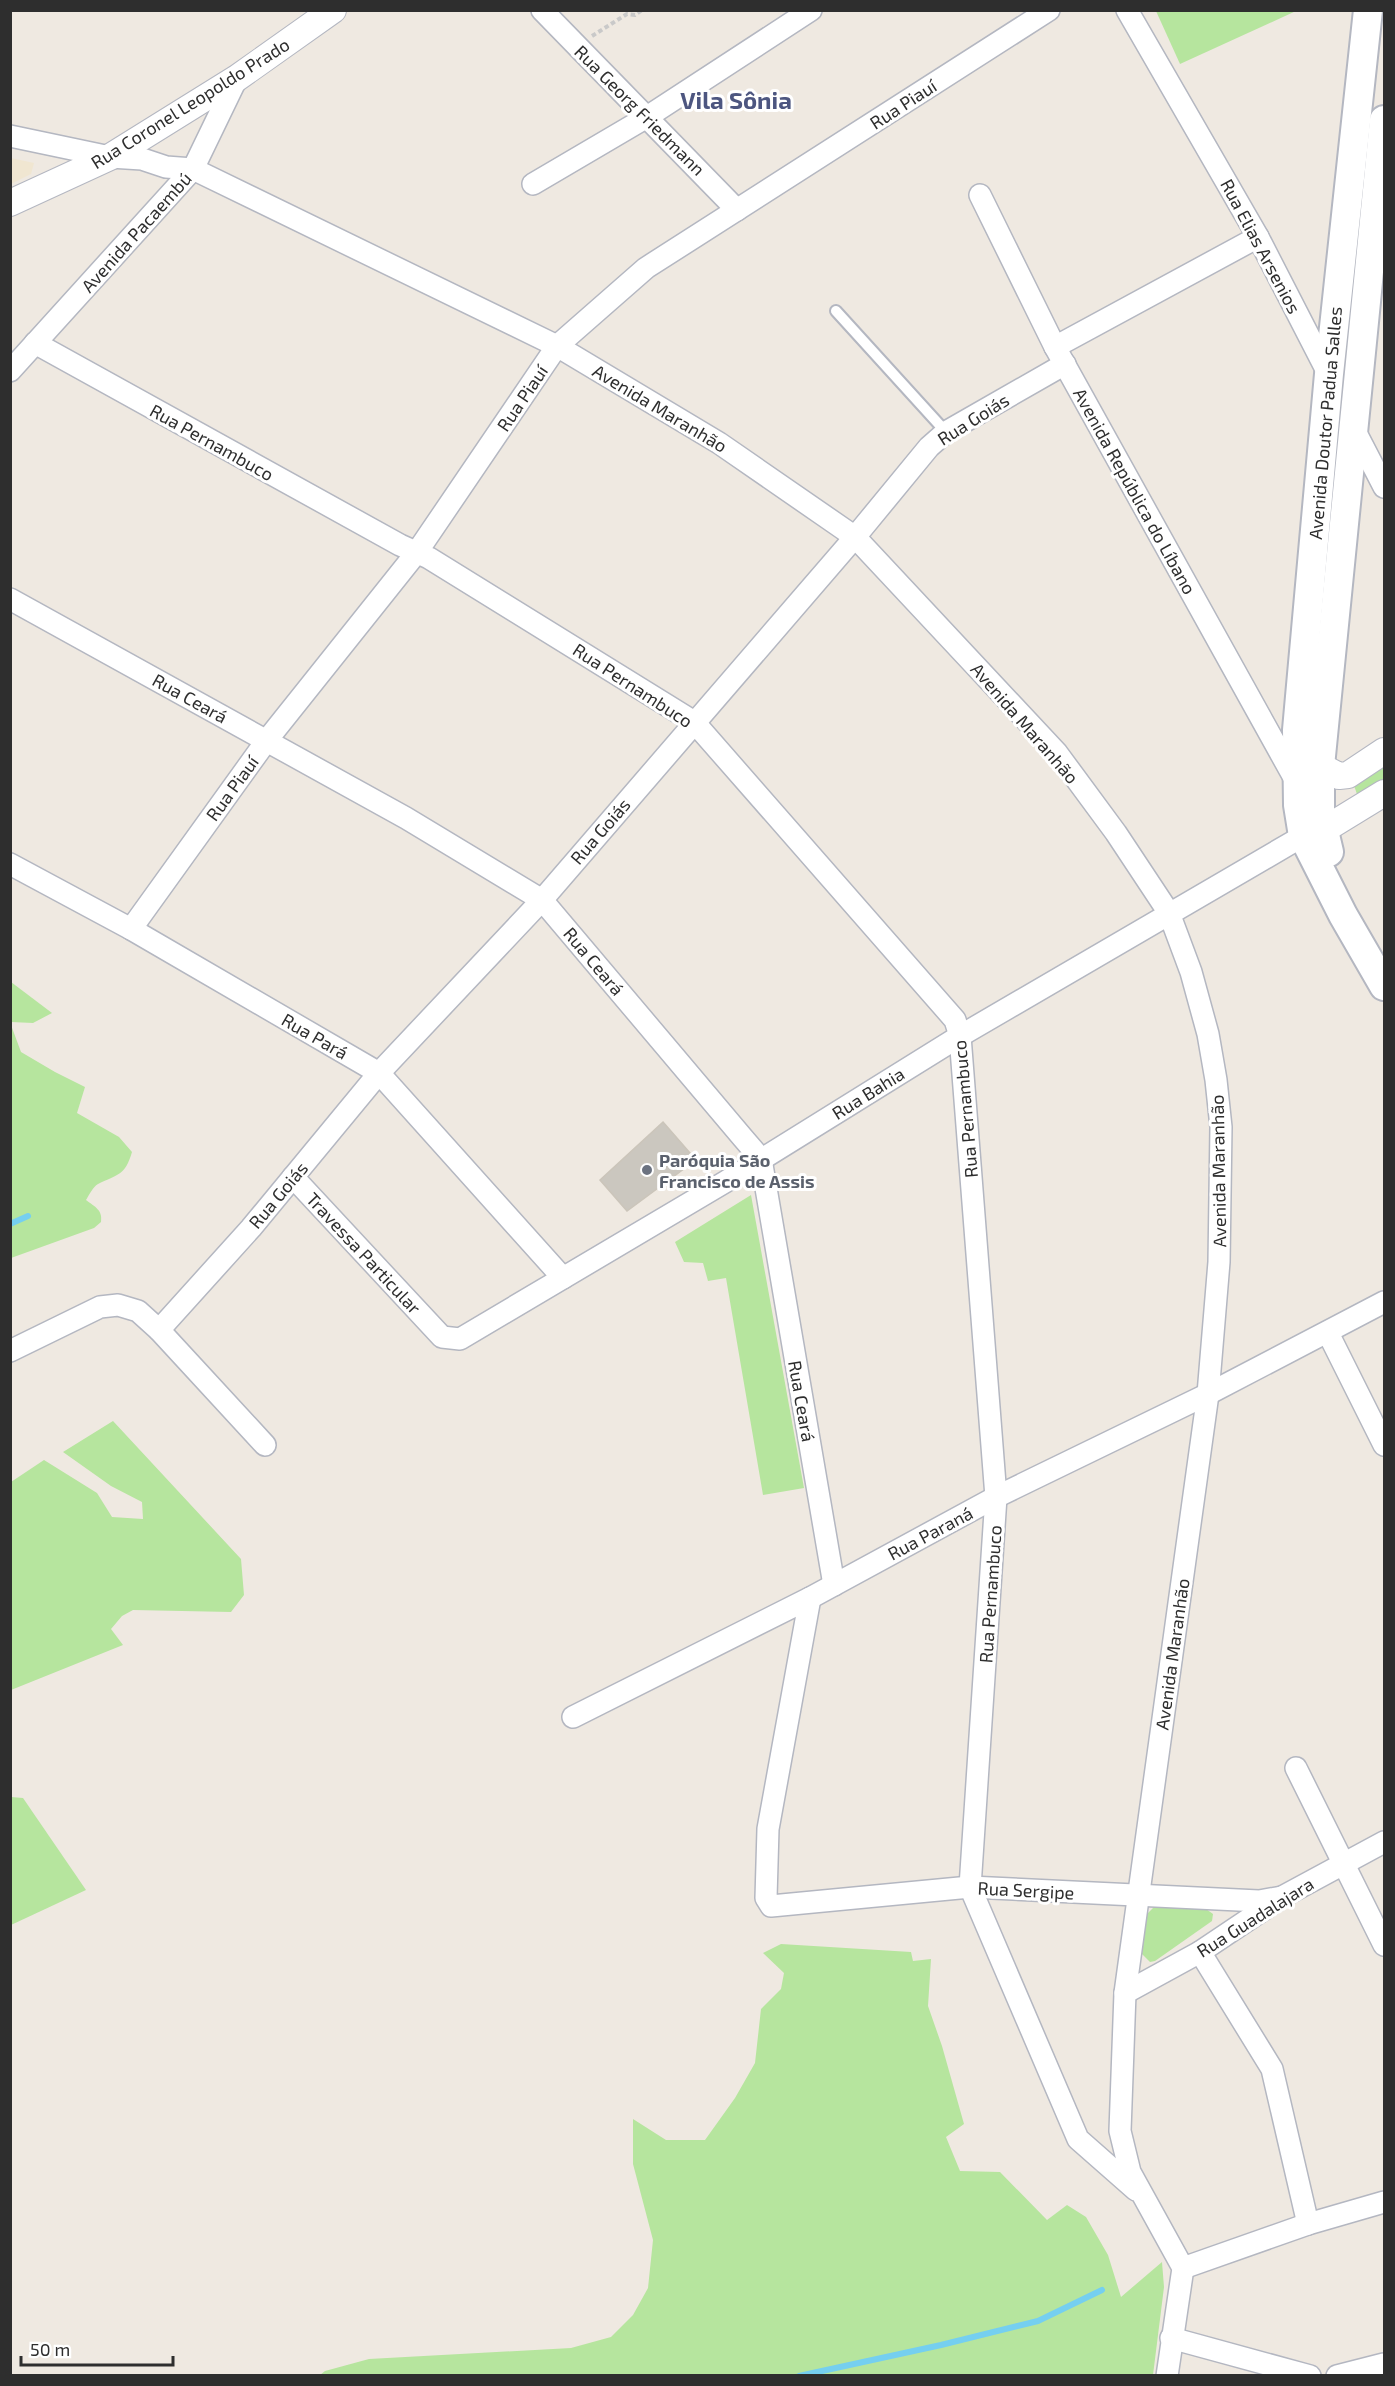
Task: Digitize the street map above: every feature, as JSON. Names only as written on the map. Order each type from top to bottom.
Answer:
[{"type":"main road","name":"Avenida Doutor Padua Salles","points":[[1312,834],[1297,784],[1297,730],[1329,374],[1368,10]]},
{"type":"main road","name":"Avenida Doutor Padua Salles","points":[[1312,834],[1355,430],[1384,120]]},
{"type":"main road","points":[[1312,834],[1343,915],[1384,984]]},
{"type":"street","name":"Rua Coronel Leopoldo Prado","points":[[10,203],[110,157],[237,78],[333,10]]},
{"type":"street","name":"Rua Georg Friedmann","points":[[542,10],[737,210]]},
{"type":"street","points":[[533,184],[647,117],[811,10]]},
{"type":"street","name":"Rua Piauí","points":[[131,929],[267,740],[417,552],[557,346],[630,280],[1049,10]]},
{"type":"street","name":"Rua Elias Arsenios","points":[[1127,10],[1258,237],[1329,374],[1339,403],[1384,487]]},
{"type":"street","name":"Avenida Pacaembú","points":[[10,371],[193,169],[237,78]]},
{"type":"street","name":"Avenida Maranhão","points":[[10,136],[110,157],[142,159],[166,166],[193,169],[557,346],[719,443],[855,537],[1057,753],[1116,833],[1169,913],[1191,972],[1208,1034],[1221,1127],[1219,1262],[1208,1394],[1125,1993],[1120,2132],[1126,2160],[1142,2195],[1183,2268]]},
{"type":"street","name":"Avenida República do Líbano","points":[[980,195],[1060,356],[1297,784]]},
{"type":"street","name":"Rua Goiás","points":[[159,1330],[293,1177],[379,1073],[542,900],[855,537],[929,447],[946,432],[1060,356],[1258,237]]},
{"type":"street","name":"Rua Pernambuco","points":[[35,343],[417,552],[575,646],[694,722],[955,1020],[960,1036],[996,1497],[970,1887],[1078,2139],[1142,2195]]},
{"type":"street","name":"Rua Ceará","points":[[10,599],[406,818],[542,900],[761,1160],[834,1585]]},
{"type":"street","points":[[1320,766],[1338,776],[1348,775],[1384,751]]},
{"type":"street","points":[[1348,775],[1344,785],[1351,802],[1374,799]]},
{"type":"street","name":"Rua Bahia","points":[[435,1329],[442,1337],[460,1339],[761,1160],[960,1036],[1169,913],[1374,799]]},
{"type":"street","name":"Rua Pará","points":[[10,864],[131,929],[379,1073],[563,1278]]},
{"type":"street","name":"Travessa Particular","points":[[293,1177],[435,1329]]},
{"type":"street","name":"Rua Paraná","points":[[573,1717],[810,1598],[996,1497],[1208,1394],[1384,1302]]},
{"type":"street","points":[[10,1351],[100,1307],[118,1305],[138,1311],[159,1330],[266,1444]]},
{"type":"street","points":[[1328,1333],[1384,1445]]},
{"type":"street","name":"Rua Sergipe","points":[[810,1598],[768,1829],[766,1898],[771,1906],[970,1887],[1259,1901],[1282,1897]]},
{"type":"street","points":[[1296,1768],[1384,1945]]},
{"type":"street","name":"Rua Guadalajara","points":[[1125,1993],[1200,1953],[1282,1897],[1384,1842]]},
{"type":"street","points":[[1200,1953],[1272,2069],[1308,2224]]},
{"type":"street","points":[[1167,2376],[1183,2268],[1308,2224],[1384,2202]]},
{"type":"street","points":[[1171,2338],[1310,2376]]},
{"type":"street","points":[[1337,2376],[1384,2364]]},
{"type":"lane","points":[[836,311],[946,432]]},
{"type":"path","points":[[576,46],[627,14],[635,15],[642,10]]},
{"type":"shaded area","points":[[11,158],[34,163],[31,174],[11,184]]},
{"type":"green space","points":[[1156,11],[1296,11],[1180,64]]},
{"type":"green space","points":[[1384,759],[1384,784],[1363,796],[1357,794],[1353,783]]},
{"type":"green space","points":[[11,982],[52,1013],[33,1023],[11,1022]]},
{"type":"green space","points":[[11,1025],[21,1052],[85,1087],[77,1113],[119,1137],[132,1152],[127,1166],[116,1176],[96,1185],[86,1200],[100,1212],[101,1222],[94,1228],[11,1258]]},
{"type":"green space","points":[[751,1195],[804,1488],[763,1495],[726,1278],[708,1281],[703,1263],[684,1262],[675,1242]]},
{"type":"green space","points":[[113,1421],[241,1559],[244,1595],[231,1612],[133,1610],[122,1616],[111,1629],[123,1645],[11,1690],[11,1482],[44,1460],[97,1493],[112,1517],[143,1519],[142,1502],[111,1486],[63,1452]]},
{"type":"green space","points":[[11,1797],[23,1798],[86,1890],[11,1925]]},
{"type":"green space","points":[[1156,1905],[1206,1909],[1213,1914],[1212,1921],[1155,1961],[1150,1962],[1142,1954],[1146,1915]]},
{"type":"green space","points":[[781,1944],[911,1952],[913,1961],[931,1959],[928,2006],[964,2124],[946,2137],[960,2171],[1000,2172],[1047,2220],[1067,2205],[1086,2217],[1108,2255],[1121,2297],[1162,2262],[1164,2287],[1153,2375],[320,2375],[325,2371],[369,2359],[571,2348],[611,2337],[633,2315],[648,2288],[653,2240],[633,2164],[633,2119],[666,2140],[705,2140],[735,2098],[755,2063],[761,2009],[781,1989],[784,1973],[763,1953]]},
{"type":"building","name":"Paróquia São Francisco de Assis","points":[[663,1122],[696,1160],[627,1211],[600,1180]]},
{"type":"waterway","points":[[10,1224],[28,1216]]},
{"type":"waterway","points":[[799,2376],[1038,2321],[1102,2290]]},
{"type":"place","name":"Paróquia São Francisco de Assis","points":[[647,1170]]},
{"type":"district","name":"Vila Sônia","points":[[736,99]]}]
